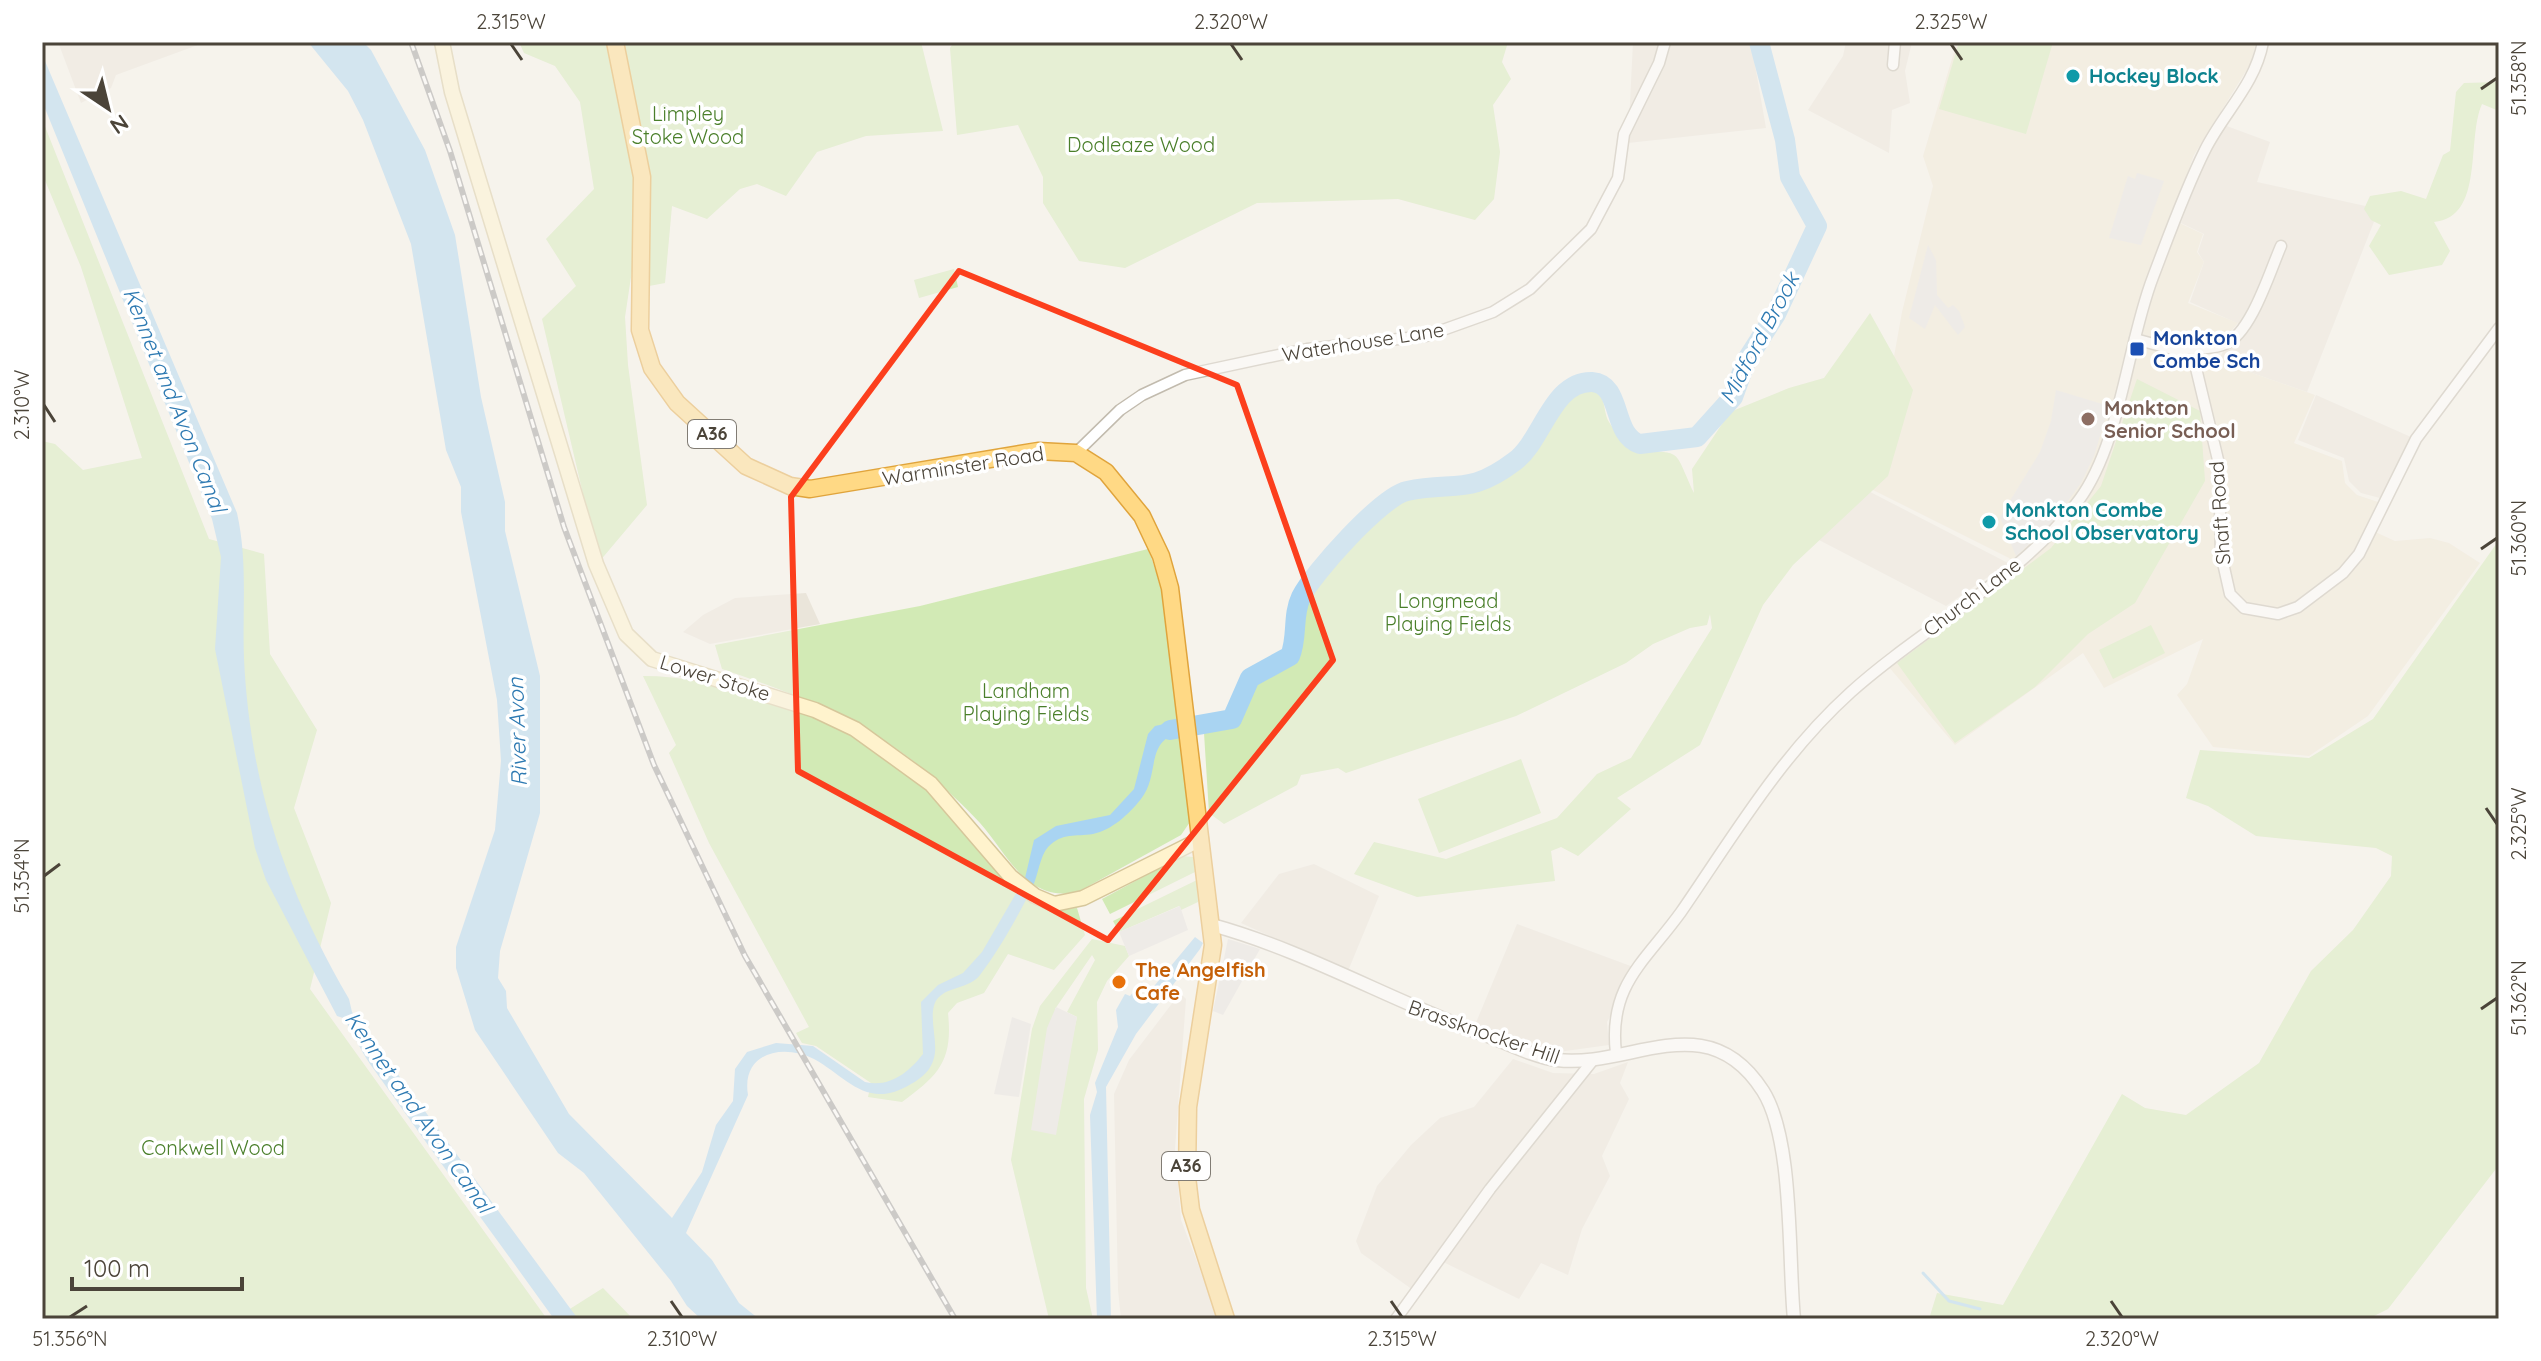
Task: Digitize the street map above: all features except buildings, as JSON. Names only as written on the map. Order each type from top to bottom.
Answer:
[{"type":"highway","name":"Warminster Road","points":[[615,42],[642,177],[639,308],[645,351],[652,368],[677,403],[746,466],[790,486],[810,489],[1038,451],[1076,453],[1106,472],[1142,516],[1161,556],[1170,588],[1201,839],[1220,927],[1213,945],[1190,1095],[1186,1158],[1191,1210],[1226,1319]]},
{"type":"main road","name":"Lower Stoke","points":[[442,42],[452,92],[591,549],[626,634],[638,649],[658,662],[815,710],[886,748],[943,796],[1020,885],[1035,896],[1062,903],[1083,898],[1201,839]]},
{"type":"street","name":"Waterhouse Lane","points":[[1076,453],[1120,410],[1142,395],[1185,375],[1307,349],[1426,336],[1493,312],[1530,289],[1591,229],[1618,178],[1624,134],[1639,109],[1665,42]]},
{"type":"street","points":[[1893,65],[1895,42]]},
{"type":"street","name":"Church Lane","points":[[1616,1053],[1612,1023],[1635,969],[1674,921],[1770,779],[1847,695],[1890,657],[2028,555],[2081,498],[2102,456],[2151,281],[2197,167],[2219,126],[2243,94],[2259,63],[2263,42]]},
{"type":"street","points":[[2135,339],[2172,349],[2227,344],[2249,320],[2281,246]]},
{"type":"street","name":"Shaft Road","points":[[2172,349],[2190,358],[2198,373],[2219,464],[2221,554],[2230,594],[2244,608],[2278,614],[2298,607],[2343,573],[2359,554],[2416,439],[2499,328]]},
{"type":"street","name":"Brassknocker Hill","points":[[1220,927],[1258,937],[1431,1016],[1552,1060],[1594,1059],[1616,1053],[1689,1044],[1711,1049],[1733,1061],[1763,1092],[1779,1135],[1794,1319]]},
{"type":"street","points":[[1396,1319],[1490,1189],[1594,1059]]},
{"type":"highlighted area","points":[[959,271],[1237,385],[1333,660],[1108,940],[798,771],[791,497]]},
{"type":"shaded area","points":[[58,42],[206,42],[116,75],[111,88],[81,103]]},
{"type":"shaded area","points":[[1633,42],[1751,42],[1766,128],[1628,143]]},
{"type":"shaded area","points":[[1846,42],[1912,42],[1905,71],[1910,103],[1892,110],[1889,153],[1808,110],[1843,56]]},
{"type":"shaded area","name":"Monkton Senior School","points":[[1957,42],[2256,42],[2251,63],[2194,155],[2171,219],[2203,234],[2197,252],[2204,262],[2188,303],[2238,323],[2222,342],[2192,344],[2192,352],[2315,395],[2294,443],[2342,461],[2345,483],[2357,495],[2378,502],[2371,530],[2395,541],[2430,538],[2449,543],[2480,563],[2368,716],[2309,756],[2213,747],[2177,695],[2187,684],[2203,639],[2104,688],[2083,653],[1955,745],[1888,666],[2021,570],[2009,558],[1847,477],[1893,362],[1933,186],[1923,156]]},
{"type":"shaded area","points":[[2224,125],[2270,142],[2257,182],[2379,209],[2307,392],[2218,361],[2224,350],[2248,328],[2190,302],[2204,262],[2198,252],[2204,234],[2181,223],[2202,164]]},
{"type":"shaded area","points":[[2137,173],[2164,181],[2141,245],[2109,238],[2128,176],[2135,179]]},
{"type":"shaded area","points":[[1928,245],[1936,260],[1937,295],[1948,308],[1953,305],[1959,311],[1965,327],[1958,335],[1935,305],[1925,329],[1909,318]]},
{"type":"shaded area","points":[[2056,390],[2109,406],[2094,456],[2081,483],[2051,524],[2016,556],[2000,517],[2040,452],[2051,421]]},
{"type":"shaded area","points":[[2316,395],[2411,437],[2380,498],[2361,493],[2349,481],[2344,458],[2298,440]]},
{"type":"shaded area","points":[[1849,481],[2008,563],[1946,606],[1819,540]]},
{"type":"shaded area","points":[[806,593],[820,624],[710,644],[683,632],[703,615],[735,598]]},
{"type":"shaded area","points":[[1314,864],[1379,896],[1348,971],[1241,923],[1279,874]]},
{"type":"shaded area","points":[[1180,906],[1188,930],[1129,956],[1119,932]]},
{"type":"shaded area","points":[[1517,924],[1636,968],[1607,1022],[1609,1045],[1551,1053],[1475,1025]]},
{"type":"shaded area","points":[[1228,939],[1260,949],[1223,1015],[1213,1011]]},
{"type":"shaded area","points":[[1180,993],[1186,999],[1175,1149],[1181,1220],[1219,1319],[1121,1319],[1114,1094],[1129,1060]]},
{"type":"shaded area","points":[[1056,1007],[1077,1017],[1056,1135],[1031,1130],[1047,1028]]},
{"type":"shaded area","points":[[1012,1017],[1031,1024],[1019,1097],[994,1094]]},
{"type":"shaded area","points":[[1513,1059],[1553,1073],[1594,1074],[1628,1062],[1620,1083],[1629,1099],[1602,1156],[1610,1176],[1582,1229],[1568,1275],[1541,1263],[1519,1299],[1437,1259],[1413,1290],[1361,1253],[1356,1241],[1377,1186],[1411,1145],[1440,1118],[1474,1107]]},
{"type":"green space","name":"Limpley Stoke Wood","points":[[519,42],[921,42],[943,131],[866,136],[817,152],[786,196],[757,184],[740,189],[707,219],[672,206],[665,283],[649,286],[644,258],[634,257],[625,317],[628,365],[647,505],[599,562],[542,319],[576,286],[546,239],[594,189],[580,102],[555,66],[524,53]]},
{"type":"green space","name":"Dodleaze Wood","points":[[954,42],[1508,42],[1502,62],[1511,79],[1493,105],[1500,152],[1494,199],[1475,220],[1398,199],[1257,203],[1125,268],[1079,261],[1043,203],[1043,177],[1018,125],[957,135],[950,48]]},
{"type":"green space","points":[[1959,42],[2053,42],[2026,134],[1939,109]]},
{"type":"green space","points":[[2499,82],[2499,111],[2482,104],[2477,119],[2471,174],[2461,206],[2450,217],[2434,222],[2450,251],[2442,265],[2389,275],[2369,246],[2381,225],[2371,220],[2364,209],[2370,196],[2401,191],[2426,199],[2443,155],[2450,151],[2456,92],[2464,83]]},
{"type":"green space","name":"Conkwell Wood","points":[[42,119],[209,539],[264,554],[270,654],[317,730],[294,808],[331,903],[310,989],[547,1319],[42,1319],[42,441],[55,444],[83,470],[142,458],[81,267],[42,173]]},
{"type":"green space","points":[[954,269],[958,287],[919,298],[914,280]]},
{"type":"green space","name":"Longmead Playing Fields","points":[[1870,313],[1913,390],[1888,476],[1793,565],[1763,605],[1700,745],[1617,798],[1631,809],[1578,856],[1561,847],[1551,851],[1555,881],[1417,897],[1354,874],[1374,842],[1446,859],[1557,818],[1597,774],[1631,758],[1712,628],[1710,614],[1707,625],[1690,628],[1653,644],[1626,663],[1516,716],[1346,773],[1338,768],[1301,775],[1297,785],[1224,824],[1209,813],[1204,733],[1241,720],[1258,681],[1301,652],[1300,611],[1307,589],[1394,495],[1449,493],[1495,480],[1526,456],[1565,403],[1584,390],[1593,391],[1601,397],[1609,422],[1633,449],[1674,455],[1694,493],[1692,469],[1730,412],[1789,388],[1824,378]]},
{"type":"green space","points":[[2137,379],[2200,411],[2205,481],[2135,603],[2088,634],[2035,687],[1955,743],[1897,663],[2051,548],[2101,486]]},
{"type":"green space","points":[[2499,540],[2499,1165],[2388,1309],[2368,1319],[1929,1319],[1937,1293],[2003,1305],[2122,1094],[2145,1108],[2186,1115],[2259,1063],[2311,971],[2353,930],[2391,876],[2392,856],[2376,848],[2256,836],[2208,806],[2186,798],[2200,750],[2309,758],[2373,719]]},
{"type":"green space","name":"Landham Playing Fields","points":[[1148,549],[1173,647],[1190,822],[1181,835],[1076,893],[1044,890],[1031,883],[968,810],[904,754],[830,711],[722,669],[715,645],[920,606]]},
{"type":"green space","points":[[2151,625],[2165,653],[2113,679],[2099,650]]},
{"type":"green space","points":[[643,676],[675,678],[743,691],[811,715],[873,747],[938,797],[1003,877],[1027,900],[1044,908],[1077,908],[1085,935],[1054,970],[1008,954],[984,993],[957,1003],[948,1013],[948,1043],[941,1065],[934,1075],[902,1102],[868,1097],[871,1083],[816,1046],[802,1043],[796,1033],[809,1027],[709,843],[669,753],[676,745]]},
{"type":"green space","points":[[1521,759],[1541,813],[1439,853],[1418,799]]},
{"type":"green space","points":[[1182,856],[1193,857],[1195,872],[1110,914],[1102,899]]},
{"type":"green space","points":[[1197,880],[1198,902],[1181,910],[1179,906],[1119,932],[1113,921]]},
{"type":"green space","points":[[1092,939],[1125,946],[1129,956],[1107,981],[1097,1002],[1098,1050],[1084,1099],[1086,1288],[1093,1319],[1049,1319],[1011,1160],[1032,1029],[1040,1006]],"holes":[[[1092,955],[1095,960],[1067,1012],[1077,1017],[1065,1070],[1055,1009]]]},
{"type":"green space","points":[[603,1288],[633,1319],[554,1319]]},
{"type":"water","name":"River Avon","points":[[308,42],[363,42],[371,50],[425,150],[455,235],[481,397],[505,502],[505,531],[540,676],[540,813],[500,951],[498,978],[506,991],[507,1008],[569,1114],[672,1218],[702,1172],[716,1125],[733,1101],[735,1069],[747,1052],[776,1043],[813,1046],[865,1082],[874,1083],[891,1081],[912,1067],[923,1054],[921,1002],[938,985],[963,973],[982,952],[1025,878],[1034,840],[1056,826],[1110,815],[1134,789],[1148,734],[1155,726],[1187,719],[1188,731],[1164,740],[1158,748],[1147,789],[1126,816],[1100,832],[1064,837],[1048,847],[1035,882],[980,975],[938,998],[933,1011],[934,1058],[922,1076],[896,1091],[882,1094],[858,1088],[802,1054],[777,1052],[766,1055],[751,1069],[748,1095],[686,1233],[712,1260],[739,1303],[759,1319],[701,1319],[687,1306],[671,1281],[584,1173],[558,1153],[475,1030],[456,968],[456,947],[495,830],[501,761],[497,700],[461,512],[461,487],[446,450],[411,244],[363,120],[348,91]]},
{"type":"water","name":"Kennet and Avon Canal","points":[[42,54],[237,513],[244,568],[244,659],[254,750],[275,836],[307,918],[349,999],[352,1012],[578,1319],[554,1319],[370,1064],[343,1018],[337,1016],[266,880],[255,848],[215,649],[221,557],[212,519],[42,101]]},
{"type":"water","points":[[1195,937],[1203,943],[1200,949],[1136,1034],[1106,1087],[1111,1319],[1097,1319],[1090,1115],[1097,1092],[1095,1083],[1118,1027],[1116,1010],[1125,994],[1130,996],[1142,982],[1147,986],[1135,1000],[1140,1003]]},
{"type":"waterway","name":"Midford Brook","points":[[1170,730],[1232,719],[1250,678],[1290,656],[1298,604],[1308,586],[1333,554],[1382,506],[1407,491],[1473,483],[1499,472],[1525,452],[1557,401],[1578,384],[1592,382],[1602,385],[1613,400],[1625,431],[1640,444],[1697,437],[1733,397],[1746,361],[1776,314],[1817,226],[1790,177],[1785,140],[1759,42]]},
{"type":"waterway","points":[[1923,1273],[1949,1301],[1980,1309]]},
{"type":"railway","points":[[411,42],[450,151],[564,527],[654,765],[745,956],[955,1319]]},
{"type":"place","name":"Hockey Block","points":[[2073,76]]},
{"type":"place","name":"Monkton Combe Sch","points":[[2137,349]]},
{"type":"place","name":"Monkton Senior School","points":[[2088,419]]},
{"type":"place","name":"Monkton Combe School Observatory","points":[[1989,522]]},
{"type":"place","name":"The Angelfish Cafe","points":[[1119,982]]}]
